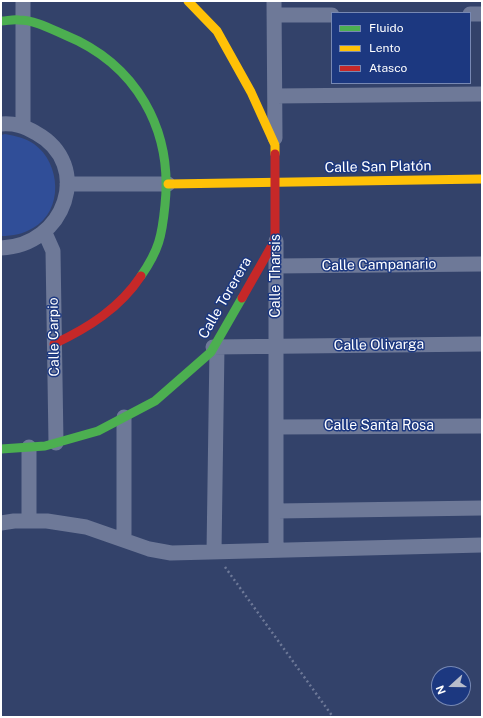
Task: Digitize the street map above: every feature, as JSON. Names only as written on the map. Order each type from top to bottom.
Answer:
[{"type":"street","points":[[23,1],[23,126]]},
{"type":"street","points":[[188,1],[217,31],[251,92],[275,145]]},
{"type":"street","points":[[274,8],[331,15]]},
{"type":"street","name":"Calle Tharsis","points":[[274,8],[277,426],[276,550]]},
{"type":"street","points":[[471,14],[482,14]]},
{"type":"street","points":[[1,21],[23,20],[69,35],[103,54],[127,77],[147,104],[160,134],[168,172],[168,198],[158,247],[130,293],[102,318],[79,333],[54,344]]},
{"type":"street","points":[[275,96],[482,94]]},
{"type":"street","points":[[1,124],[10,123],[23,126],[41,136],[54,148],[63,164],[67,184],[65,203],[56,220],[45,233],[33,241],[19,247],[1,248]]},
{"type":"street","name":"Calle San Platón","points":[[168,184],[482,179]]},
{"type":"street","points":[[67,184],[168,184]]},
{"type":"street","name":"Calle Carpio","points":[[45,233],[53,251],[56,442]]},
{"type":"street","name":"Calle Torerera","points":[[1,449],[29,447],[56,442],[98,431],[155,401],[215,347],[276,240]]},
{"type":"street","name":"Calle Campanario","points":[[276,266],[482,264]]},
{"type":"street","name":"Calle Olivarga","points":[[215,347],[482,344]]},
{"type":"street","points":[[214,552],[215,347]]},
{"type":"street","points":[[124,417],[124,540]]},
{"type":"street","name":"Calle Santa Rosa","points":[[277,426],[482,426]]},
{"type":"street","points":[[29,447],[29,521]]},
{"type":"street","points":[[277,511],[482,508]]},
{"type":"street","points":[[1,524],[47,521],[86,527],[149,550],[171,553],[482,545]]},
{"type":"path","points":[[214,552],[334,717]]},
{"type":"shaded area","points":[[5,134],[28,140],[43,152],[50,163],[54,174],[55,187],[54,199],[50,210],[43,220],[25,232],[1,236],[1,135]]},
{"type":"traffic: fast","points":[[1,21],[25,20],[37,23],[90,48],[112,63],[130,81],[145,102],[156,125],[163,150],[166,177],[163,226],[159,242],[152,258],[141,276]]},
{"type":"traffic: fast","points":[[1,449],[45,446],[98,431],[155,401],[211,352],[242,298]]},
{"type":"traffic: slow","points":[[188,1],[217,31],[251,92],[275,145],[275,154]]},
{"type":"traffic: slow","points":[[168,184],[482,179]]},
{"type":"traffic: jam","points":[[242,298],[275,240],[275,154]]},
{"type":"traffic: jam","points":[[54,344],[79,331],[102,316],[123,298],[141,276]]}]
